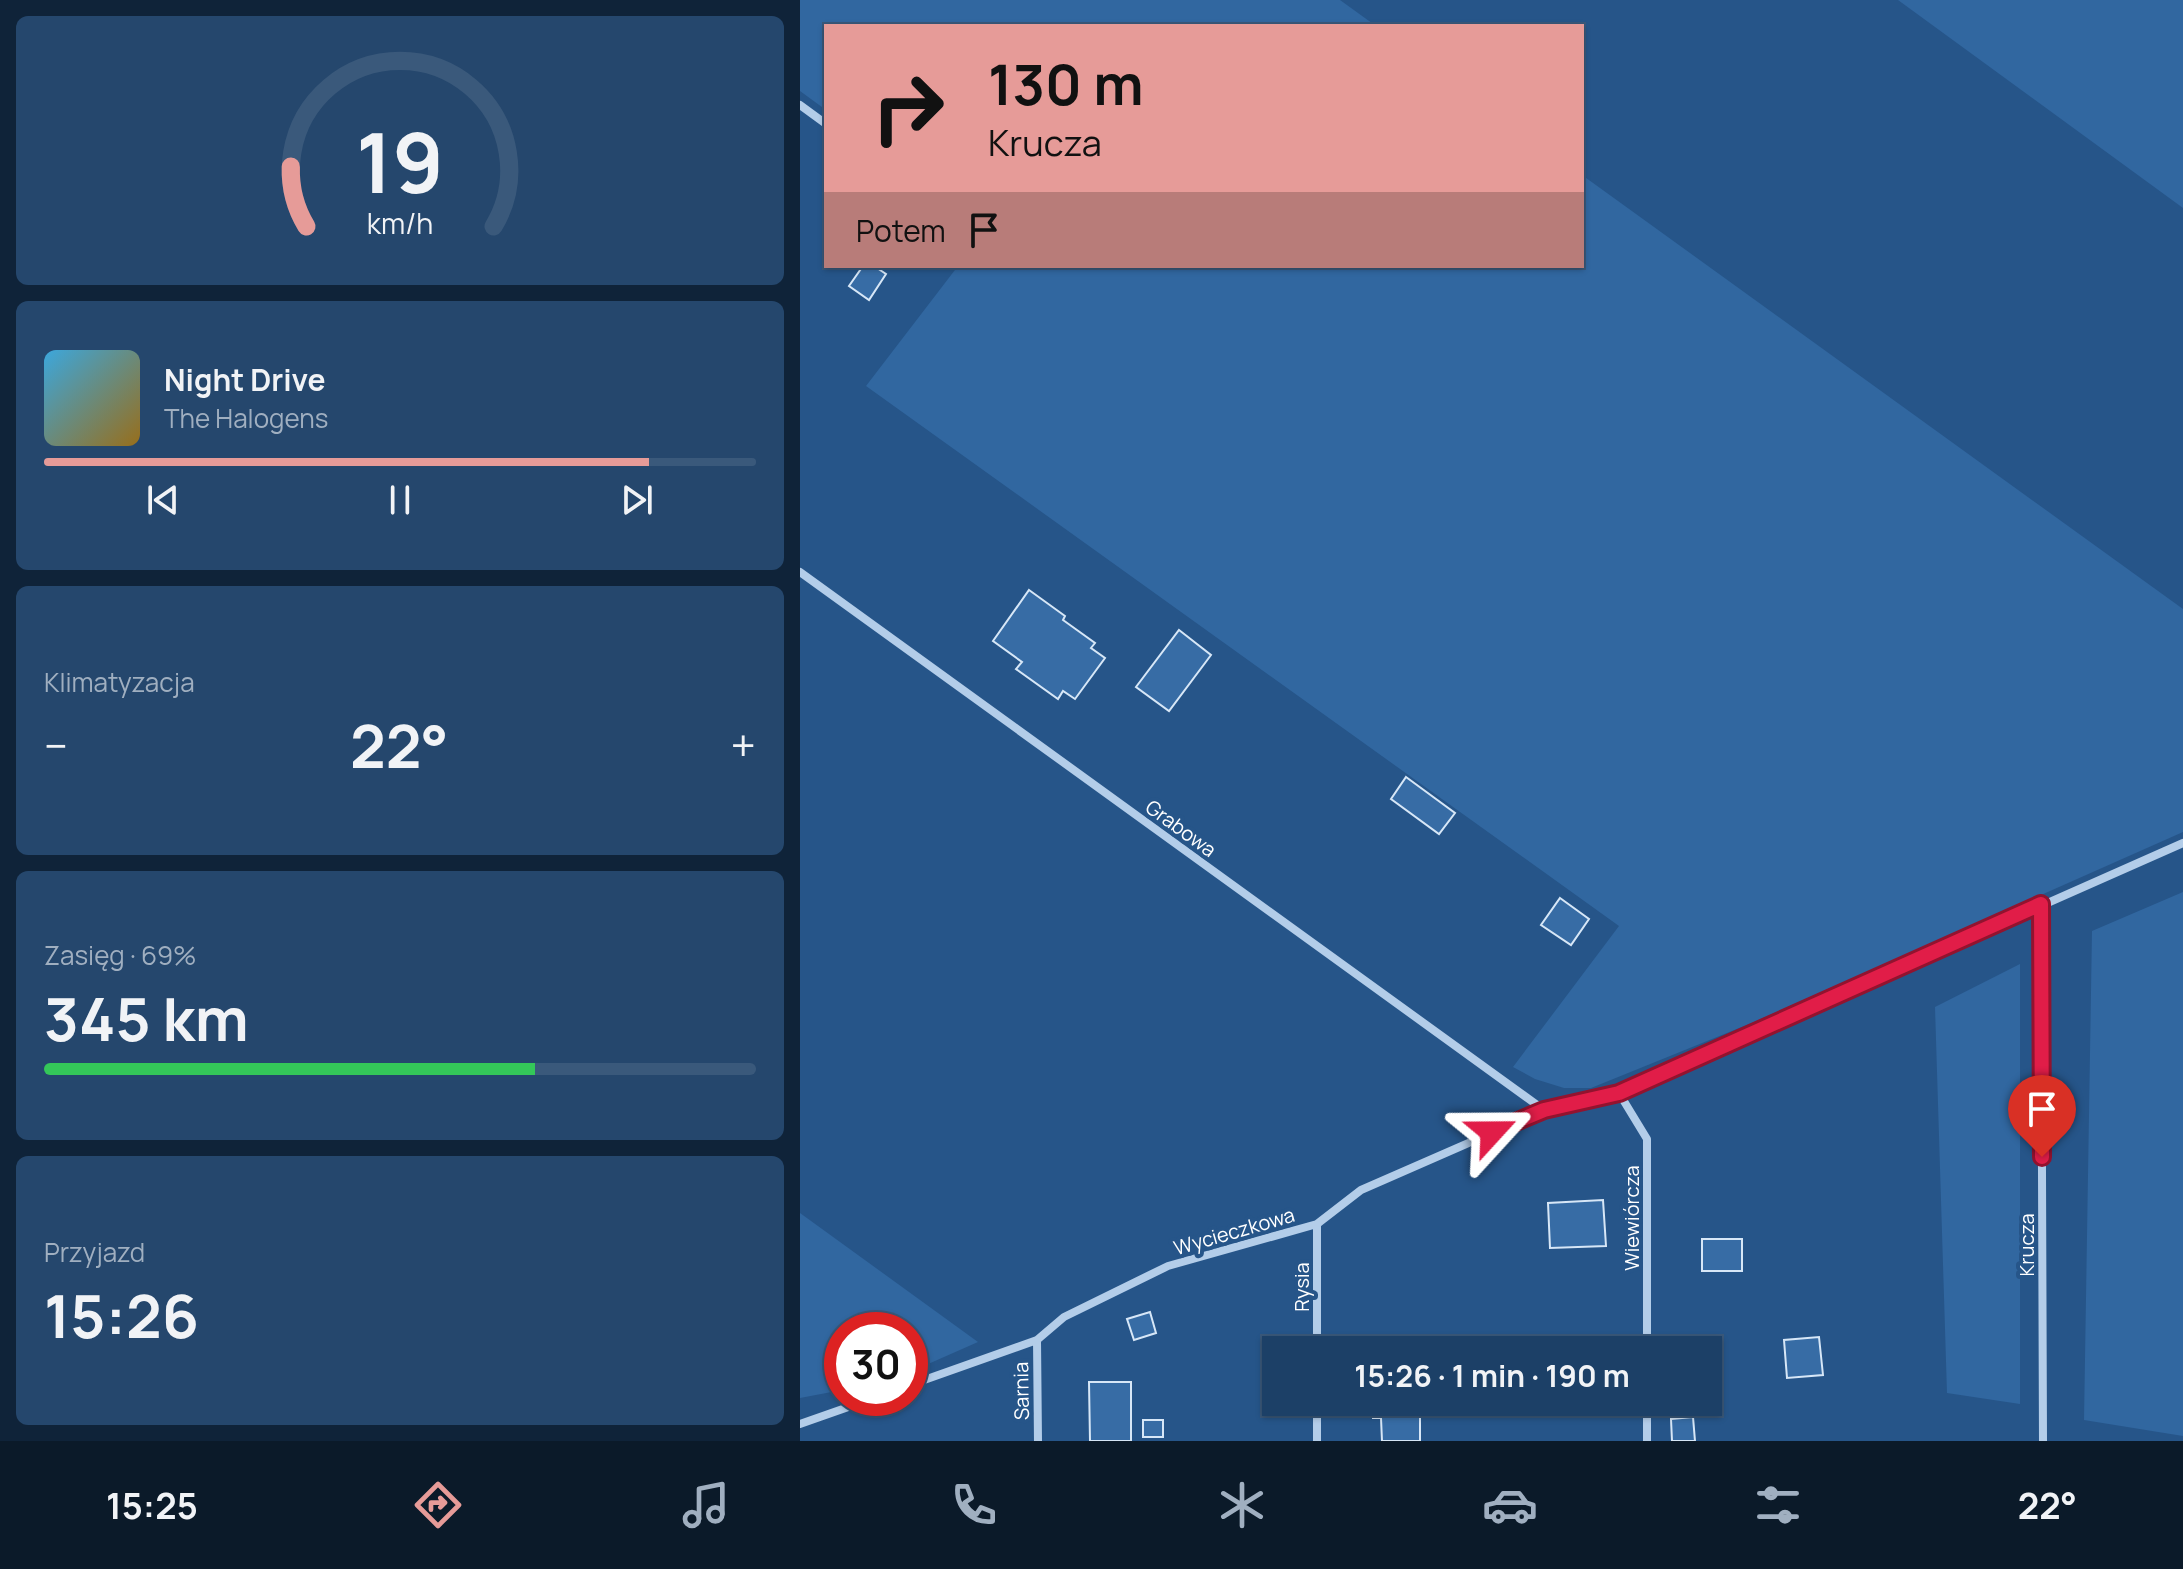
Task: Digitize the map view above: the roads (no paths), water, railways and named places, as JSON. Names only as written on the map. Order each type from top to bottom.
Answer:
[{"type":"street","points":[[800,105],[824,123]]},
{"type":"street","name":"Grabowa","points":[[800,572],[1544,1110]]},
{"type":"street","name":"Wycieczkowa","points":[[928,1379],[1037,1340],[1064,1317],[1168,1266],[1317,1224],[1361,1190],[1544,1110],[1619,1093],[2183,843]]},
{"type":"street","name":"Krucza","points":[[2041,904],[2043,1441]]},
{"type":"street","name":"Wiewiórcza","points":[[1619,1093],[1647,1139],[1647,1336]]},
{"type":"street","name":"Rysia","points":[[1317,1224],[1317,1336]]},
{"type":"street","name":"Sarnia","points":[[1037,1340],[1038,1441]]},
{"type":"street","points":[[800,1424],[824,1416]]},
{"type":"street","points":[[1317,1416],[1317,1441]]},
{"type":"street","points":[[1647,1416],[1647,1441]]}]
